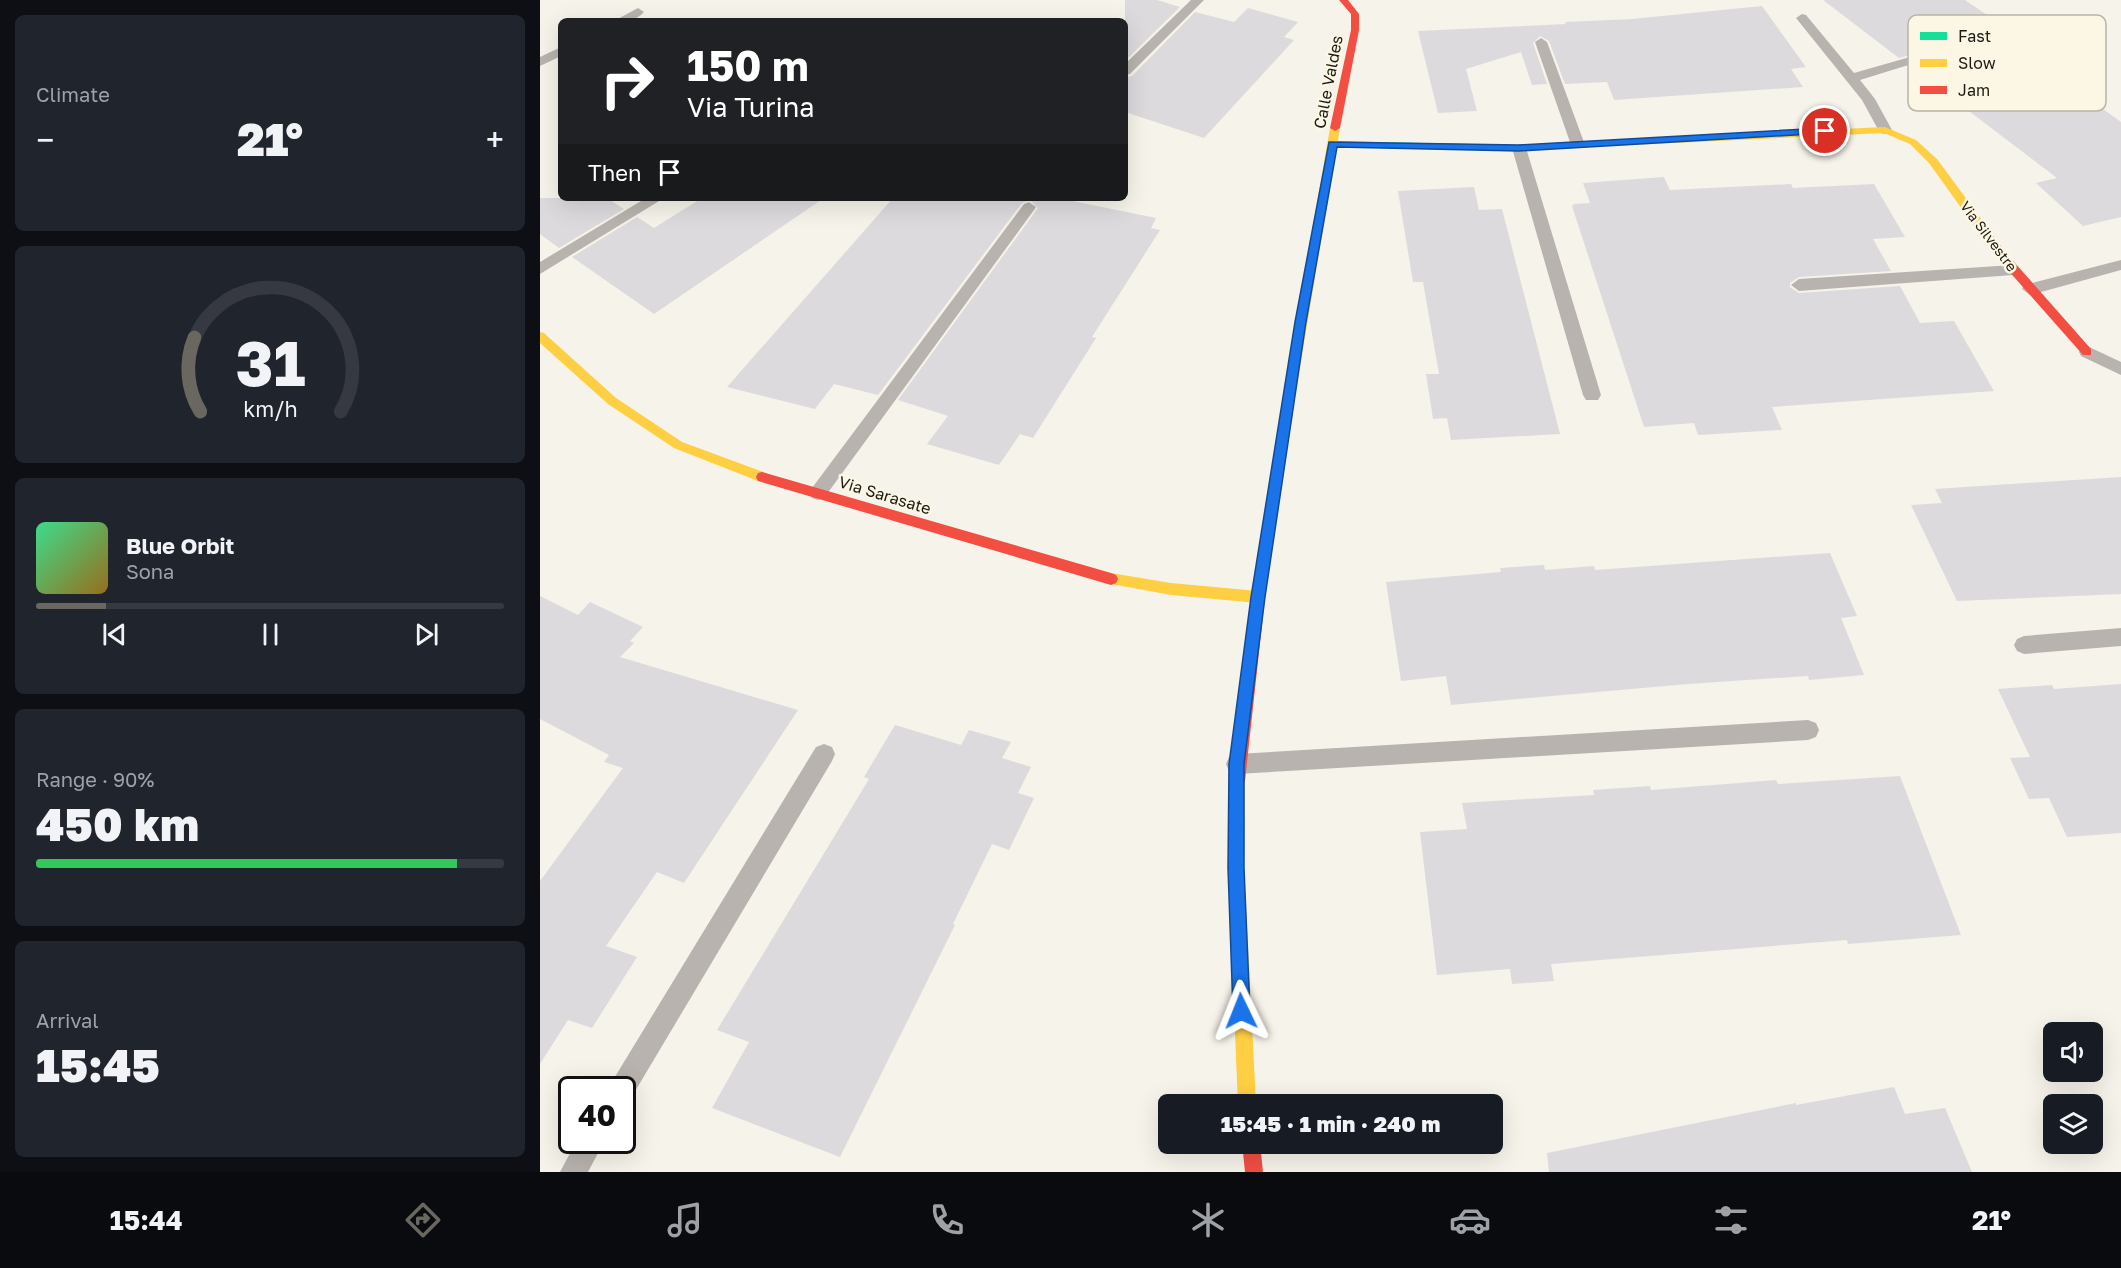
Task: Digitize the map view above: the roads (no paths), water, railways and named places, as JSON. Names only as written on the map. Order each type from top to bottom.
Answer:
[{"type":"street","name":"Calle Valdes","points":[[1246,1094],[1236,868],[1237,764],[1258,597],[1300,322],[1344,75],[1355,30],[1355,14],[1343,0]]},
{"type":"street","points":[[1333,144],[1519,148],[1825,131],[1885,130]]},
{"type":"street","name":"Via Silvestre","points":[[1885,130],[1913,142],[1933,161],[2013,270],[2086,352]]},
{"type":"street","name":"Via Sarasate","points":[[540,336],[612,401],[678,445],[743,471],[1104,578],[1171,589],[1258,597]]},
{"type":"street","points":[[1252,1154],[1254,1172]]},
{"type":"lane","points":[[1128,68],[1198,0]]},
{"type":"lane","points":[[626,18],[638,12]]},
{"type":"lane","points":[[1802,18],[1868,99],[1885,130]]},
{"type":"lane","points":[[1541,42],[1578,145]]},
{"type":"lane","points":[[540,62],[558,53]]},
{"type":"lane","points":[[1852,78],[1908,61]]},
{"type":"lane","points":[[1519,148],[1592,395]]},
{"type":"lane","points":[[540,269],[652,201]]},
{"type":"lane","points":[[818,493],[1029,207]]},
{"type":"lane","points":[[2030,289],[2121,265]]},
{"type":"lane","points":[[1799,285],[2013,270]]},
{"type":"lane","points":[[2086,352],[2121,369]]},
{"type":"lane","points":[[2024,645],[2121,637]]},
{"type":"lane","points":[[1237,764],[1808,730]]},
{"type":"lane","points":[[630,1076],[824,754]]},
{"type":"lane","points":[[573,1172],[584,1154]]}]
